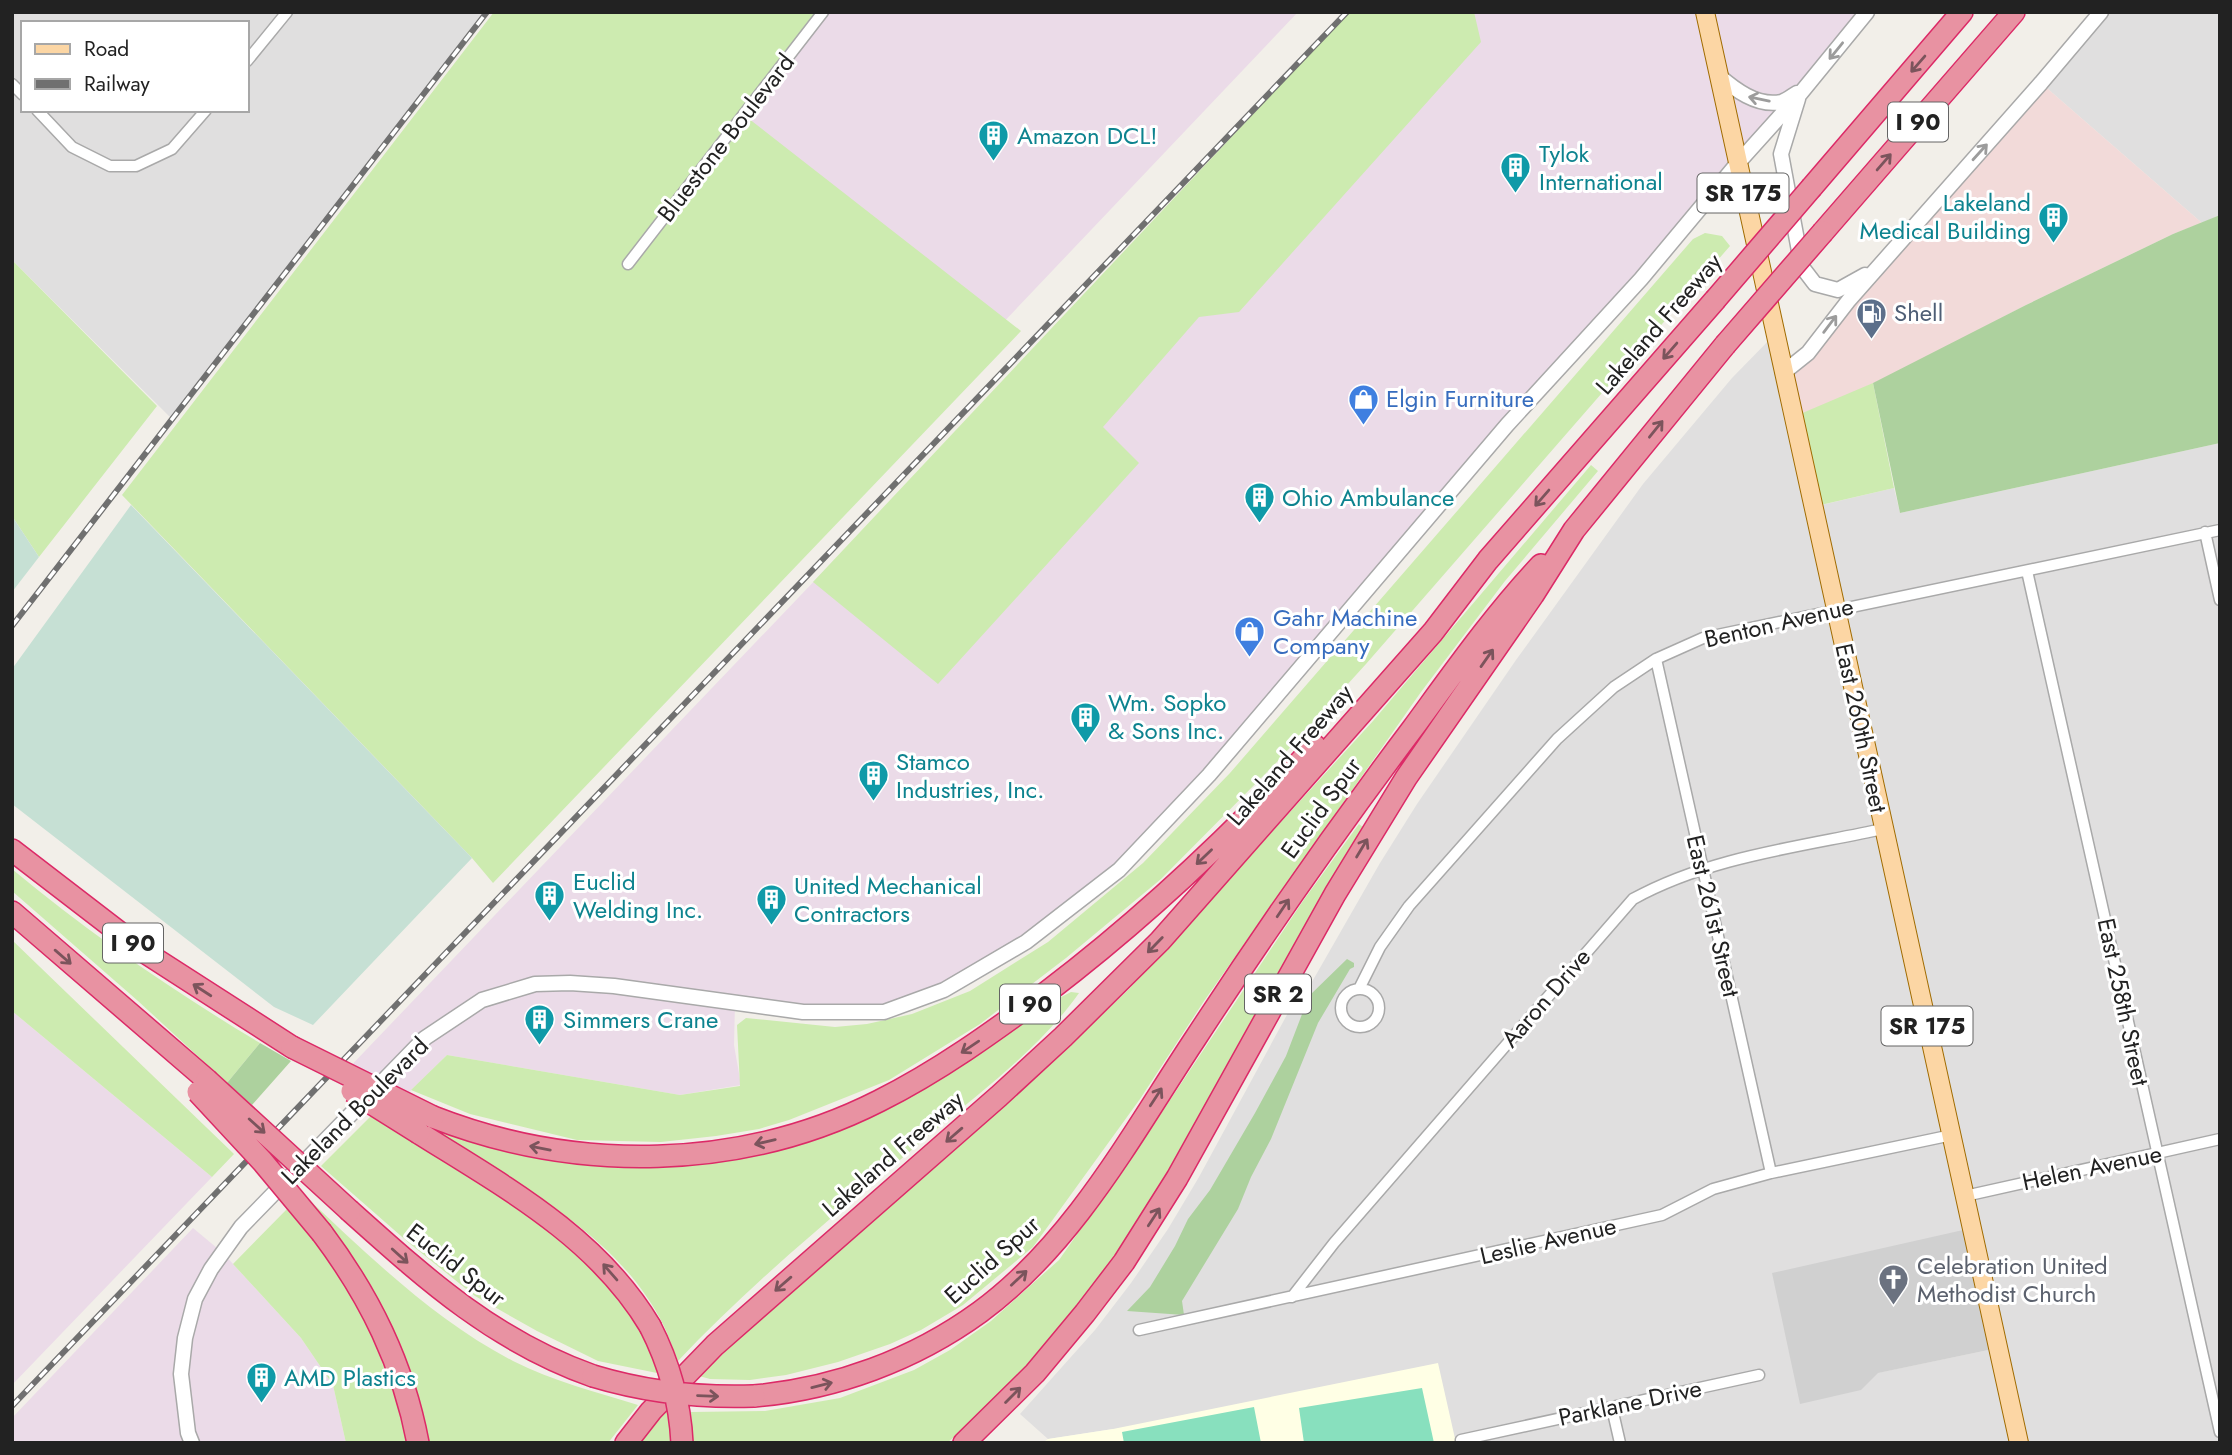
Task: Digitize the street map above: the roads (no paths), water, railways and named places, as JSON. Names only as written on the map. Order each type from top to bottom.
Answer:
[{"type":"highway","name":"Lakeland Freeway","points":[[626,1443],[658,1404],[715,1345],[999,1096],[1160,941],[1433,632],[1488,560],[1962,12]]},
{"type":"highway","name":"I 90","points":[[1574,530],[1725,345],[2014,12]]},
{"type":"highway","name":"Euclid Spur","points":[[202,1086],[427,1280],[481,1321],[541,1355],[593,1377],[671,1394],[754,1396],[825,1385],[873,1370],[917,1350],[981,1311],[1039,1259],[1073,1220],[1101,1182],[1247,960],[1371,784],[1520,587],[1574,530]]},
{"type":"highway","name":"SR 2","points":[[964,1443],[1034,1373],[1085,1313],[1130,1253],[1194,1149],[1287,978],[1370,835],[1455,704],[1533,595],[1574,530]]},
{"type":"highway","name":"Euclid Spur","points":[[12,850],[146,953],[260,1027],[292,1047],[433,1116],[478,1133],[545,1149],[591,1155],[657,1157],[723,1150],[789,1136],[834,1121],[897,1092],[956,1057],[1032,1003],[1166,893],[1302,760],[1424,623],[1488,560]]},
{"type":"highway","name":"I 90","points":[[12,912],[114,1002],[202,1086]]},
{"type":"highway","points":[[292,1047],[337,1082],[508,1189],[570,1234],[616,1279],[650,1326],[670,1373],[679,1410],[682,1443]]},
{"type":"highway","points":[[202,1086],[322,1234],[356,1281],[381,1325],[400,1374],[418,1443]]},
{"type":"main road","name":"East 260th Street","points":[[1705,12],[2019,1443]]},
{"type":"street","points":[[248,60],[287,12]]},
{"type":"street","name":"Bluestone Boulevard","points":[[628,264],[823,12]]},
{"type":"street","name":"Lakeland Boulevard","points":[[192,1443],[188,1433],[180,1374],[185,1338],[195,1299],[211,1269],[241,1227],[425,1038],[482,1000],[535,984],[570,983],[614,986],[803,1012],[884,1012],[944,990],[1026,942],[1119,870],[1209,775],[1498,435],[1641,279],[1867,12]]},
{"type":"street","points":[[1783,373],[1808,353],[1849,300],[2101,12]]},
{"type":"street","points":[[1718,75],[1737,91],[1755,100],[1781,102],[1802,92]]},
{"type":"street","points":[[1802,92],[1781,153],[1802,267],[1815,285],[1838,290],[1877,268]]},
{"type":"street","points":[[39,112],[72,147],[110,166],[136,166],[157,158],[178,144],[204,112]]},
{"type":"street","name":"Benton Avenue","points":[[1359,989],[1380,947],[1409,906],[1557,739],[1614,687],[1656,659],[1703,638],[2220,530]]},
{"type":"street","points":[[2205,532],[2220,600]]},
{"type":"street","name":"East 258th Street","points":[[2027,571],[2220,1432]]},
{"type":"street","name":"East 261st Street","points":[[1656,659],[1771,1173]]},
{"type":"street","name":"Aaron Drive","points":[[1292,1297],[1334,1243],[1633,899],[1661,884],[1702,868],[1883,829]]},
{"type":"street","name":"Leslie Avenue","points":[[1139,1330],[1662,1215],[1713,1189],[1771,1173],[1952,1135]]},
{"type":"street","name":"Helen Avenue","points":[[1965,1196],[2220,1139]]},
{"type":"street","name":"Parklane Drive","points":[[1461,1440],[1759,1376]]},
{"type":"street","points":[[1612,1408],[1620,1443]]},
{"type":"railway","points":[[12,626],[487,12]]},
{"type":"railway","points":[[12,1406],[1347,12]]},
{"type":"place","name":"Amazon DCL!","points":[[994,163]]},
{"type":"place","name":"Tylok International","points":[[1516,195]]},
{"type":"place","name":"Lakeland Medical Building","points":[[2054,244]]},
{"type":"place","name":"Shell","points":[[1871,340]]},
{"type":"place","name":"Elgin Furniture","points":[[1363,426]]},
{"type":"place","name":"Ohio Ambulance","points":[[1259,525]]},
{"type":"place","name":"Gahr Machine Company","points":[[1250,659]]},
{"type":"place","name":"Wm. Sopko & Sons Inc.","points":[[1085,744]]},
{"type":"place","name":"Stamco Industries, Inc.","points":[[873,803]]},
{"type":"place","name":"Euclid Welding Inc.","points":[[550,923]]},
{"type":"place","name":"United Mechanical Contractors","points":[[771,927]]},
{"type":"place","name":"Simmers Crane","points":[[540,1047]]},
{"type":"place","name":"Celebration United Methodist Church","points":[[1894,1307]]},
{"type":"place","name":"AMD Plastics","points":[[261,1405]]}]
